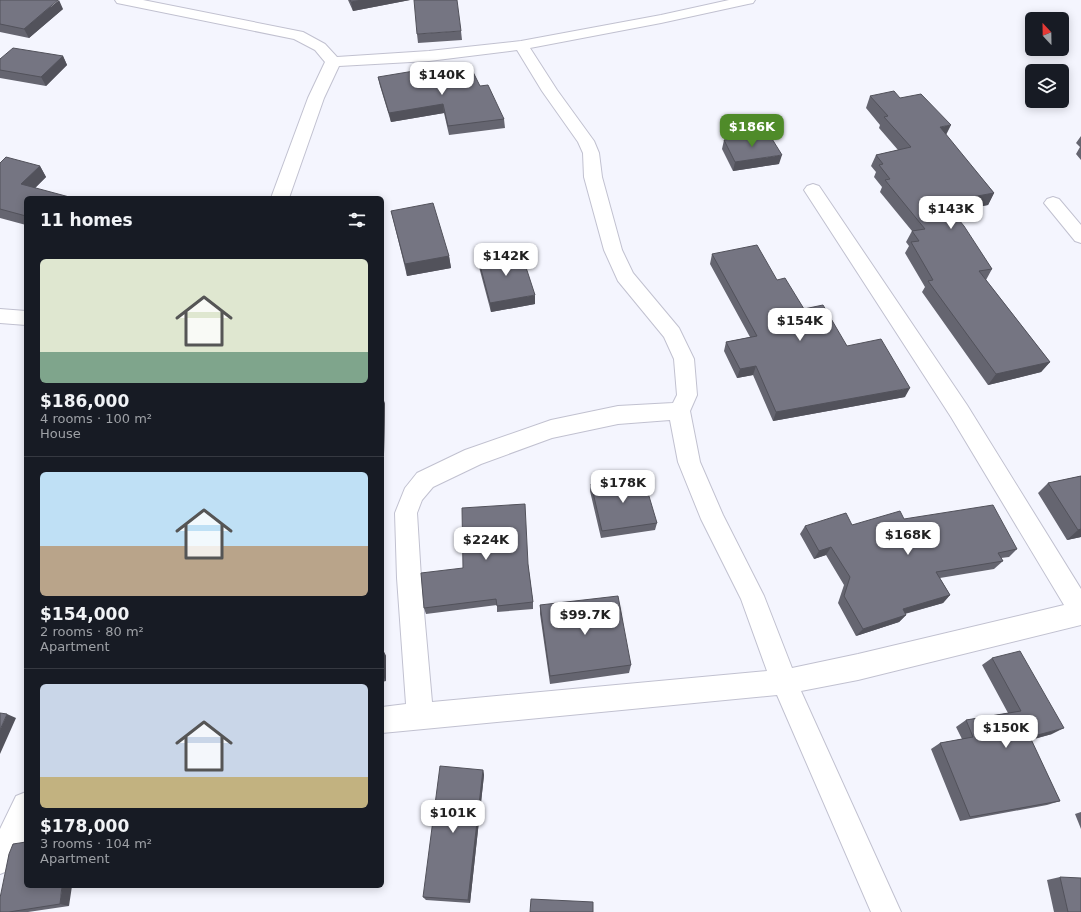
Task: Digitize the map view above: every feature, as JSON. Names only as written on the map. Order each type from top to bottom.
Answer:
[{"type":"street","points":[[122,0],[298,35],[320,47],[333,62]]},
{"type":"street","points":[[333,62],[429,56],[521,45],[661,19],[748,0]]},
{"type":"street","points":[[521,45],[550,91],[586,141],[591,153],[593,177],[613,250],[625,276],[672,333],[684,359],[687,395],[679,411],[689,462],[713,518],[752,596],[784,682],[886,912]]},
{"type":"street","points":[[281,196],[316,98],[333,62]]},
{"type":"street","points":[[384,720],[784,682],[858,667],[1081,612],[959,411],[813,190]]},
{"type":"street","points":[[1053,203],[1081,237]]},
{"type":"street","points":[[0,316],[24,318]]},
{"type":"street","points":[[420,717],[409,578],[406,513],[413,495],[425,480],[473,457],[551,429],[618,415],[679,411]]},
{"type":"street","points":[[0,860],[24,810]]},
{"type":"building","points":[[0,0],[58,0],[24,29],[0,24]]},
{"type":"building","points":[[350,0],[362,0],[351,2]]},
{"type":"building","points":[[414,0],[457,0],[461,31],[417,34]]},
{"type":"building","points":[[13,48],[63,56],[41,77],[0,70],[0,59]]},
{"type":"building","points":[[471,68],[480,86],[488,85],[504,119],[448,126],[443,104],[389,113],[378,77],[420,70],[423,78]]},
{"type":"building","points":[[894,91],[900,98],[921,94],[951,125],[940,127],[994,193],[944,202],[964,226],[992,269],[979,271],[1050,362],[996,374],[928,281],[933,280],[911,242],[919,241],[912,231],[925,229],[885,180],[890,179],[879,165],[883,164],[876,155],[911,147],[884,117],[888,116],[870,96]]},
{"type":"building","points":[[769,134],[782,155],[735,162],[724,140]]},
{"type":"building","points":[[6,157],[40,166],[21,184],[66,196],[24,196],[24,215],[0,209],[0,163]]},
{"type":"building","points":[[433,203],[449,256],[405,264],[391,211]]},
{"type":"building","points":[[757,245],[777,280],[785,278],[804,309],[823,305],[847,346],[881,339],[910,388],[776,412],[756,366],[740,369],[726,342],[757,336],[712,254]]},
{"type":"building","points":[[521,252],[535,295],[490,303],[478,258]]},
{"type":"building","points":[[643,476],[657,523],[602,531],[591,484]]},
{"type":"building","points":[[1081,476],[1081,529],[1078,530],[1048,483]]},
{"type":"building","points":[[525,504],[528,564],[533,602],[497,606],[496,599],[424,608],[421,573],[463,568],[462,508]]},
{"type":"building","points":[[993,505],[1017,549],[998,553],[1003,561],[936,572],[950,595],[903,609],[906,615],[863,629],[844,596],[850,577],[831,547],[819,551],[805,526],[846,513],[852,525],[900,511],[904,519]]},
{"type":"building","points":[[618,596],[631,665],[550,676],[540,605]]},
{"type":"building","points":[[1020,651],[1064,728],[1030,737],[1060,801],[970,817],[940,743],[973,737],[966,720],[1021,711],[992,658]]},
{"type":"building","points":[[0,713],[7,714],[0,730]]},
{"type":"building","points":[[440,766],[483,770],[468,900],[423,897]]},
{"type":"building","points":[[24,842],[24,888],[62,888],[60,904],[0,912],[0,898],[9,854],[13,844]]},
{"type":"building","points":[[1060,877],[1081,878],[1081,912],[1068,912]]},
{"type":"building","points":[[531,899],[593,902],[593,912],[530,912]]}]
